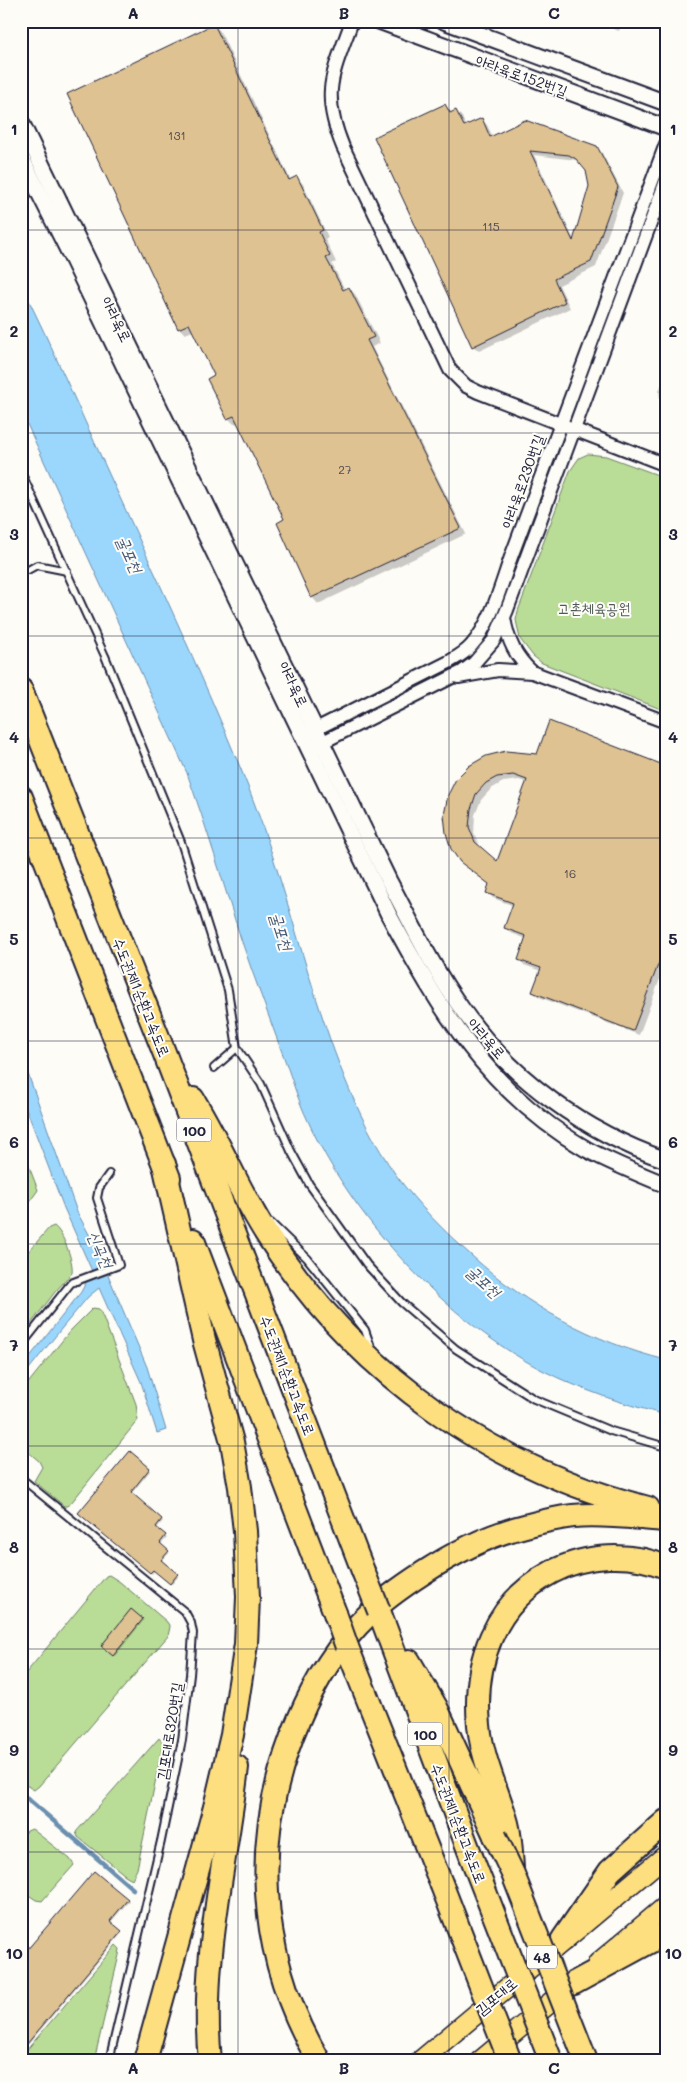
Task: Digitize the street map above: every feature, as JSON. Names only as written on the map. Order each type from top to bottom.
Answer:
[{"type":"highway","name":"수도권제1순환고속도로","points":[[21,690],[164,1052],[471,1856],[552,2061]]},
{"type":"highway","name":"100","points":[[21,797],[164,1164],[335,1613],[510,2061]]},
{"type":"highway","points":[[164,1052],[211,1127],[244,1197],[299,1282],[337,1327],[378,1367],[440,1415],[478,1440],[535,1469],[613,1499],[666,1513]]},
{"type":"highway","points":[[164,1164],[204,1340],[232,1442],[240,1487],[248,1597],[240,1742],[208,1972],[207,2029],[210,2061]]},
{"type":"highway","points":[[319,2061],[295,2013],[281,1971],[268,1915],[266,1855],[268,1820],[276,1784],[289,1741],[306,1701],[329,1662],[367,1616],[404,1585],[443,1560],[487,1538],[525,1526],[573,1516],[666,1520]]},
{"type":"highway","points":[[586,2061],[513,1874],[501,1830],[479,1726],[478,1683],[486,1650],[496,1624],[516,1597],[542,1577],[564,1566],[597,1558],[624,1557],[655,1562],[666,1567]]},
{"type":"highway","points":[[379,1611],[436,1707],[501,1830]]},
{"type":"highway","points":[[144,2061],[215,1807],[232,1735],[246,1644]]},
{"type":"highway","points":[[563,1939],[610,1871],[666,1822]]},
{"type":"highway","points":[[574,1983],[666,1933]]},
{"type":"highway","points":[[573,2030],[590,2061]]},
{"type":"main road","name":"김포대로","points":[[420,2061],[666,1854]]},
{"type":"main road","name":"48","points":[[480,2061],[666,1906]]},
{"type":"street","points":[[352,21],[330,88],[332,118],[343,147],[442,358],[450,370],[466,386],[490,398],[666,465]]},
{"type":"street","name":"아라육로152번길","points":[[379,21],[666,128]]},
{"type":"street","name":"아라육로152번길","points":[[444,21],[666,103]]},
{"type":"street","name":"아라육로","points":[[21,122],[312,739],[397,931],[423,978],[462,1038],[505,1086],[566,1136],[612,1162],[666,1185]]},
{"type":"street","name":"아라육로230번길","points":[[312,739],[449,662],[470,647],[486,622],[666,144]]},
{"type":"street","name":"아라육로","points":[[21,157],[312,739],[436,970],[478,1030],[507,1062],[534,1086],[581,1121],[624,1143],[666,1160]]},
{"type":"street","name":"아라육로230번길","points":[[312,739],[452,678],[474,663],[494,640],[666,181]]},
{"type":"street","points":[[504,617],[507,636],[511,646],[517,657],[532,672]]},
{"type":"street","points":[[452,678],[498,670],[532,672],[666,722]]},
{"type":"lane","points":[[21,472],[67,571],[181,842],[228,990],[237,1048],[260,1084],[309,1184],[358,1254],[402,1303],[463,1353],[534,1399],[611,1431],[666,1447]]},
{"type":"lane","points":[[28,570],[37,565],[67,571]]},
{"type":"lane","points":[[214,1068],[237,1048]]},
{"type":"lane","points":[[21,1346],[66,1289],[78,1279],[119,1264],[97,1198],[108,1174]]},
{"type":"lane","name":"김포대로320번길","points":[[21,1478],[185,1612],[191,1623],[193,1633],[182,1740],[173,1786],[109,2061]]},
{"type":"green space","name":"고촌체육공원","points":[[588,454],[606,456],[666,478],[666,711],[542,663],[533,656],[520,639],[516,620],[518,611],[570,471],[579,458]]},
{"type":"green space","points":[[21,1146],[38,1190],[21,1214]]},
{"type":"green space","points":[[54,1226],[61,1234],[67,1248],[72,1273],[21,1337],[21,1260],[49,1228]]},
{"type":"green space","points":[[93,1308],[99,1309],[101,1312],[136,1404],[138,1420],[71,1503],[64,1506],[34,1481],[42,1467],[39,1461],[21,1446],[21,1392],[70,1331]]},
{"type":"green space","points":[[109,1575],[167,1622],[170,1627],[168,1636],[34,1790],[21,1782],[21,1679],[106,1576]]},
{"type":"green space","points":[[159,1738],[163,1743],[160,1759],[137,1869],[132,1879],[78,1837],[76,1832]]},
{"type":"green space","points":[[32,1829],[70,1859],[74,1865],[42,1901],[36,1900],[21,1890],[21,1838],[27,1831]]},
{"type":"green space","points":[[116,1945],[120,1949],[119,1955],[94,2061],[24,2061],[25,2052]]},
{"type":"water","name":"굴포천","points":[[21,284],[176,620],[240,767],[285,894],[334,1051],[355,1102],[381,1152],[413,1197],[451,1237],[515,1291],[562,1320],[587,1332],[613,1343],[666,1360],[666,1415],[602,1396],[542,1370],[507,1349],[472,1324],[438,1296],[406,1264],[351,1195],[328,1159],[297,1095],[246,952],[187,773],[21,411]]},
{"type":"water","points":[[21,1054],[77,1212],[98,1251],[147,1367],[166,1430],[157,1433],[141,1382],[99,1288],[88,1297],[21,1379],[21,1368],[81,1292],[92,1271],[64,1208],[21,1095]]},
{"type":"building","points":[[214,24],[289,180],[297,176],[323,230],[319,232],[330,256],[326,258],[343,290],[349,287],[374,337],[367,340],[461,528],[311,598],[277,523],[284,519],[234,416],[227,419],[207,379],[214,375],[189,324],[178,329],[67,94]]},
{"type":"building","points":[[445,104],[450,113],[456,110],[464,126],[482,118],[490,137],[525,120],[597,146],[618,187],[591,262],[554,279],[565,302],[472,347],[374,137]],"holes":[[[530,151],[569,155],[576,159],[586,171],[589,186],[573,241]]]},
{"type":"building","points":[[549,721],[666,766],[666,944],[633,1031],[532,992],[541,968],[518,960],[526,936],[504,928],[513,903],[486,893],[489,884],[460,862],[451,849],[446,833],[444,815],[448,795],[456,779],[469,766],[486,756],[506,751],[537,754]],"holes":[[[513,775],[527,780],[497,861],[475,842],[469,827],[471,809],[476,794],[486,783],[497,777]]]},
{"type":"building","points":[[130,1451],[150,1468],[131,1492],[162,1519],[156,1527],[166,1535],[160,1543],[169,1551],[161,1560],[178,1574],[170,1584],[153,1570],[150,1573],[78,1513]]},
{"type":"building","points":[[131,1609],[143,1619],[113,1656],[101,1646]]},
{"type":"building","points":[[94,1871],[128,1899],[110,1921],[122,1931],[21,2051],[21,1957]]},
{"type":"waterway","points":[[21,1793],[133,1889]]},
{"type":"water label","name":"신곡천","points":[[101,1249]]}]
